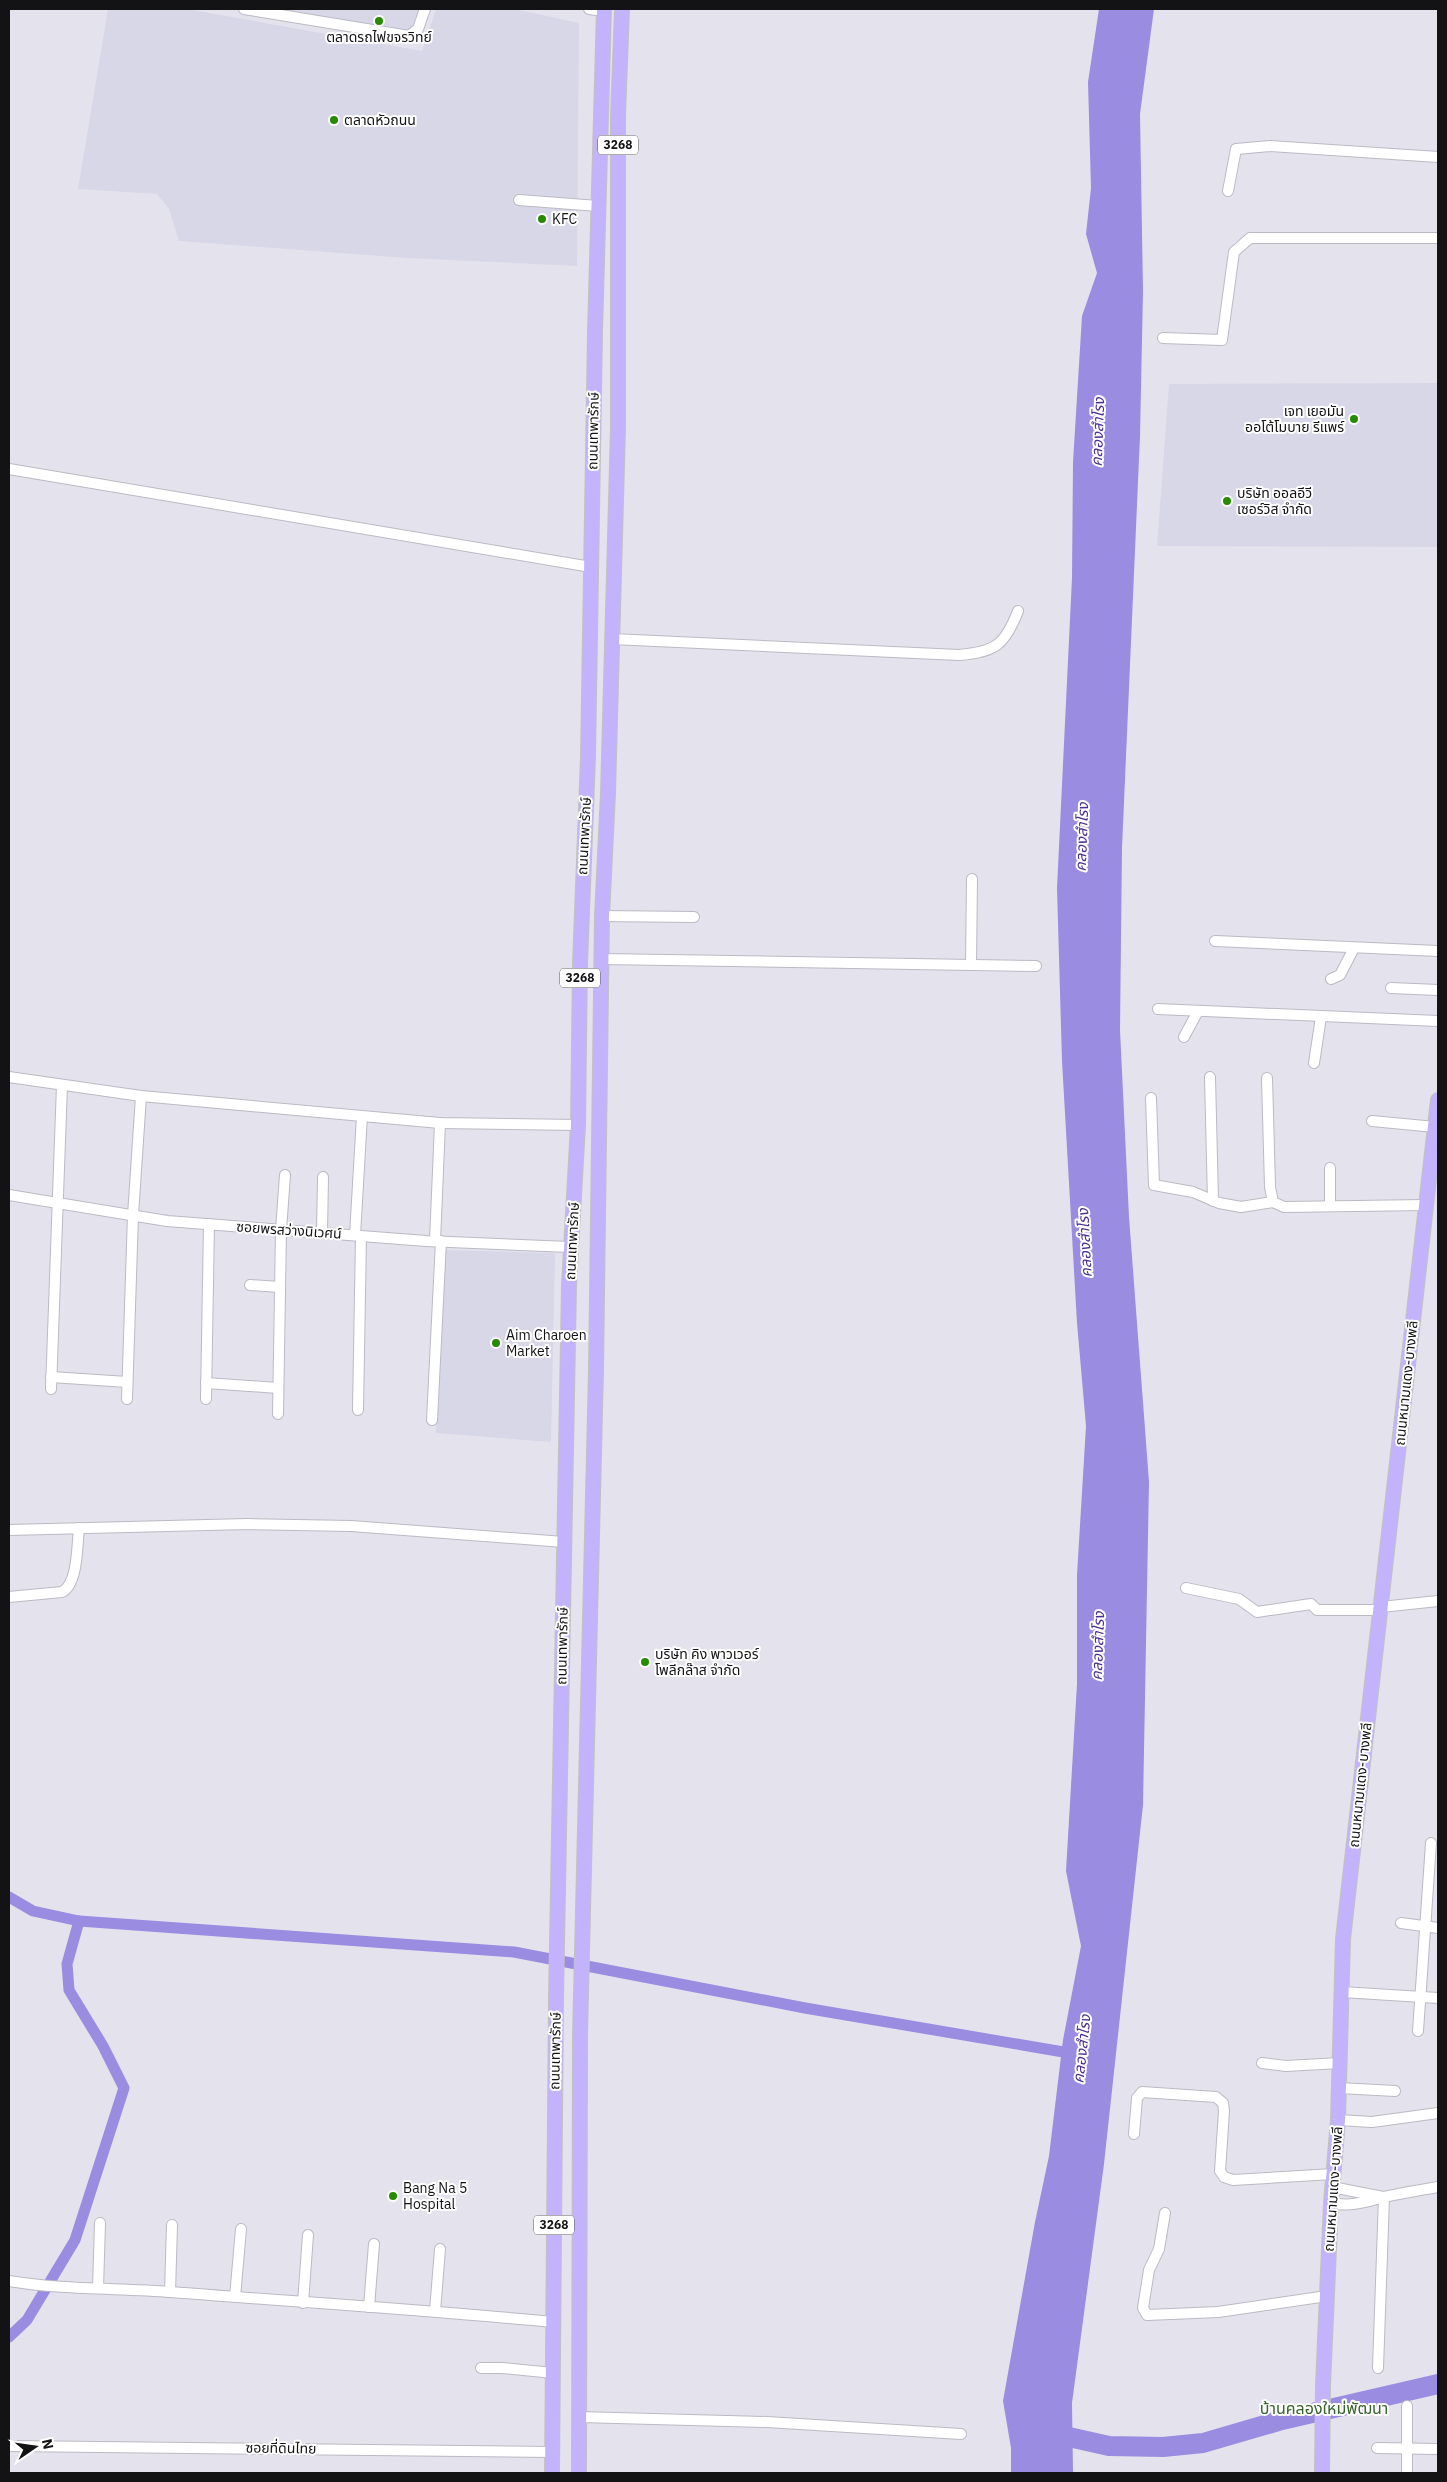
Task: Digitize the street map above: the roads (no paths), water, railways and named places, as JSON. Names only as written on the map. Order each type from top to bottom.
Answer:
[{"type":"main road","name":"ถนนเทพารักษ์","points":[[578,2473],[582,1978],[596,1370],[601,959],[612,639],[618,332],[618,116],[622,9]]},
{"type":"main road","name":"ถนนเทพารักษ์","points":[[552,2473],[556,1978],[570,1247],[578,1125],[580,964],[588,757],[594,332],[604,10]]},
{"type":"main road","points":[[594,332],[618,332]]},
{"type":"main road","name":"ถนนหนามแดง-บางพลี","points":[[1322,2473],[1323,2385],[1331,2203],[1338,2120],[1343,1939],[1380,1608],[1434,1179],[1435,1127],[1438,1100]]},
{"type":"street","points":[[244,9],[409,36],[418,29],[424,9]]},
{"type":"street","points":[[589,9],[604,10]]},
{"type":"street","points":[[1228,191],[1236,149],[1249,146],[1438,157]]},
{"type":"street","points":[[519,200],[598,206]]},
{"type":"street","points":[[1163,338],[1222,340],[1234,252],[1250,238],[1438,238]]},
{"type":"street","points":[[9,469],[591,567]]},
{"type":"street","points":[[612,639],[959,655],[984,651],[1006,639],[1018,611]]},
{"type":"street","points":[[971,965],[972,879]]},
{"type":"street","points":[[602,916],[694,917]]},
{"type":"street","points":[[1215,942],[1438,951]]},
{"type":"street","points":[[1330,979],[1340,975],[1354,948]]},
{"type":"street","points":[[601,959],[1036,966]]},
{"type":"street","points":[[1391,988],[1438,990]]},
{"type":"street","points":[[1158,1009],[1438,1021]]},
{"type":"street","points":[[1184,1037],[1198,1010]]},
{"type":"street","points":[[1314,1063],[1321,1017]]},
{"type":"street","points":[[9,1077],[141,1096],[440,1123],[578,1125]]},
{"type":"street","points":[[1210,1077],[1213,1200]]},
{"type":"street","points":[[1267,1078],[1270,1187],[1273,1202]]},
{"type":"street","points":[[51,1389],[62,1085]]},
{"type":"street","points":[[127,1399],[133,1215],[141,1096]]},
{"type":"street","points":[[1151,1098],[1154,1185],[1193,1192],[1213,1200],[1242,1207],[1273,1202],[1284,1207],[1430,1203]]},
{"type":"street","points":[[358,1410],[358,1236],[362,1116]]},
{"type":"street","points":[[1372,1121],[1435,1127]]},
{"type":"street","points":[[432,1420],[440,1123]]},
{"type":"street","points":[[1330,1168],[1330,1206]]},
{"type":"street","points":[[278,1414],[281,1230],[285,1175]]},
{"type":"street","points":[[322,1233],[323,1177]]},
{"type":"street","name":"ซอยพรสว่างนิเวศน์","points":[[9,1195],[133,1215],[209,1224],[358,1236],[570,1247]]},
{"type":"street","points":[[206,1399],[209,1224]]},
{"type":"street","points":[[250,1285],[280,1287]]},
{"type":"street","points":[[51,1377],[127,1382]]},
{"type":"street","points":[[206,1383],[278,1388]]},
{"type":"street","points":[[9,1530],[247,1524],[351,1526],[564,1542]]},
{"type":"street","points":[[9,1597],[62,1592],[68,1589],[76,1559],[78,1528]]},
{"type":"street","points":[[1186,1588],[1239,1599],[1256,1612],[1311,1604],[1317,1610],[1380,1608],[1438,1601]]},
{"type":"street","points":[[1418,2030],[1425,1927],[1434,1861],[1430,1843]]},
{"type":"street","points":[[1401,1923],[1438,1928]]},
{"type":"street","points":[[1342,1992],[1438,1998]]},
{"type":"street","points":[[1262,2062],[1286,2066],[1340,2063]]},
{"type":"street","points":[[1339,2088],[1395,2091]]},
{"type":"street","points":[[1134,2134],[1137,2098],[1142,2092],[1216,2096],[1223,2103],[1224,2112],[1220,2171],[1224,2178],[1233,2180],[1333,2181],[1384,2197]]},
{"type":"street","points":[[1338,2120],[1372,2122],[1438,2113]]},
{"type":"street","points":[[1331,2203],[1344,2206],[1361,2205],[1384,2197],[1438,2187]]},
{"type":"street","points":[[1378,2368],[1384,2197]]},
{"type":"street","points":[[1165,2213],[1159,2249],[1148,2270],[1143,2308],[1147,2315],[1218,2312],[1327,2296]]},
{"type":"street","points":[[98,2288],[100,2223]]},
{"type":"street","points":[[170,2292],[172,2225]]},
{"type":"street","points":[[235,2297],[241,2229]]},
{"type":"street","points":[[303,2303],[308,2235]]},
{"type":"street","points":[[369,2307],[374,2244]]},
{"type":"street","points":[[435,2311],[440,2249]]},
{"type":"street","points":[[9,2281],[37,2286],[170,2292],[435,2311],[553,2322]]},
{"type":"street","points":[[481,2368],[553,2373]]},
{"type":"street","points":[[1407,2406],[1407,2473]]},
{"type":"street","points":[[579,2417],[767,2422],[961,2434]]},
{"type":"street","name":"ซอยที่ดินไทย","points":[[9,2446],[552,2452]]},
{"type":"street","points":[[1377,2448],[1438,2449]]},
{"type":"water","name":"คลองสำโรง","points":[[1099,9],[1154,9],[1140,114],[1143,291],[1140,436],[1122,848],[1120,1030],[1129,1217],[1149,1482],[1143,1805],[1104,2164],[1072,2403],[1073,2473],[1011,2473],[1011,2448],[1003,2401],[1035,2222],[1049,2156],[1063,2040],[1081,1946],[1066,1871],[1077,1684],[1077,1575],[1086,1426],[1077,1323],[1062,1061],[1057,888],[1072,578],[1073,462],[1082,316],[1097,273],[1086,234],[1091,188],[1088,82]]},
{"type":"waterway","name":"คลองสำโรง","points":[[9,1897],[33,1911],[79,1921],[514,1952],[805,2008],[1075,2054]]},
{"type":"waterway","points":[[9,2337],[27,2320],[75,2240],[124,2088],[103,2046],[69,1990],[67,1964],[79,1921]]},
{"type":"waterway","points":[[1051,2433],[1109,2446],[1163,2447],[1203,2443],[1282,2420],[1438,2384]]},
{"type":"place","name":"ตลาดรถไฟขจรวิทย์","points":[[379,21]]},
{"type":"place","name":"ตลาดหัวถนน","points":[[334,120]]},
{"type":"place","name":"KFC","points":[[542,219]]},
{"type":"place","name":"เจท เยอมัน ออโต้โมบาย รีแพร์","points":[[1354,419]]},
{"type":"place","name":"บริษัท ออลอีวี เซอร์วิส จำกัด","points":[[1227,501]]},
{"type":"place","name":"Aim Charoen Market","points":[[496,1343]]},
{"type":"place","name":"บริษัท คิง พาวเวอร์ โพลีกล๊าส จำกัด","points":[[645,1662]]},
{"type":"place","name":"Bang Na 5 Hospital","points":[[393,2196]]},
{"type":"district","name":"บ้านคลองใหม่พัฒนา","points":[[1324,2408]]}]
